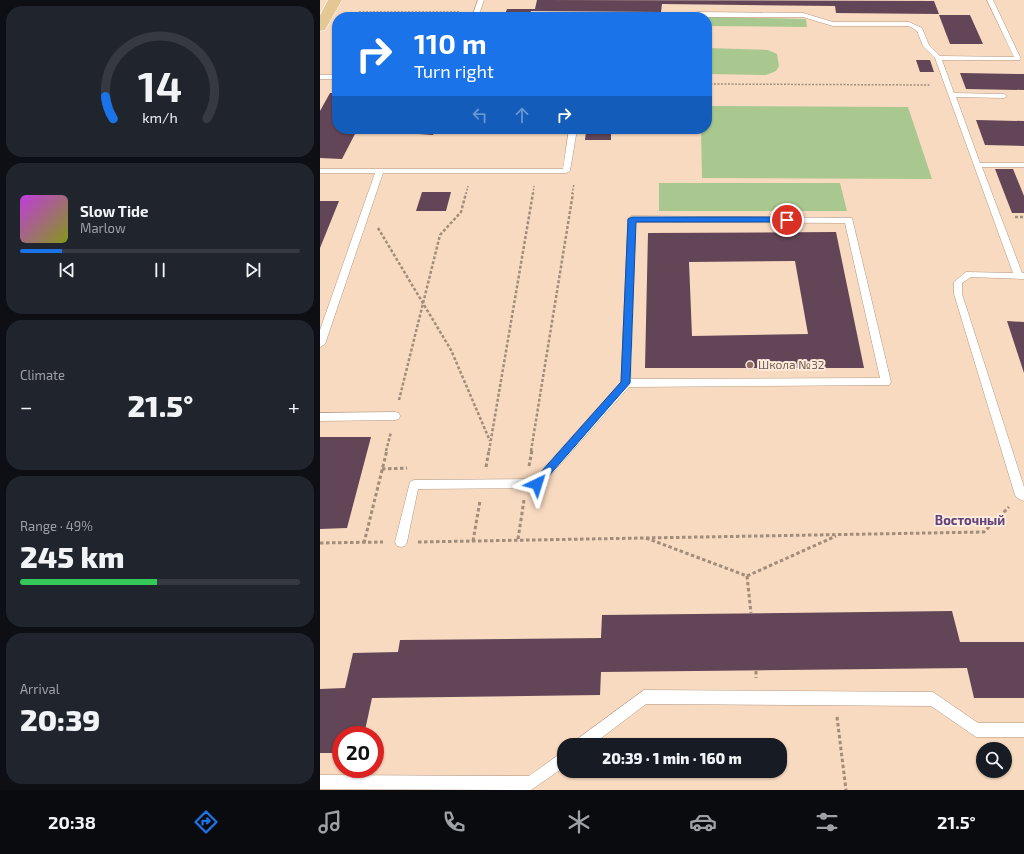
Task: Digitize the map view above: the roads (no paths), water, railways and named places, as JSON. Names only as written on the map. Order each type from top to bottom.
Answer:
[{"type":"main road","points":[[320,27],[335,0]]},
{"type":"lane","points":[[477,12],[481,0]]},
{"type":"lane","points":[[938,58],[1018,59],[990,0]]},
{"type":"lane","points":[[712,13],[727,12],[803,15],[833,24],[909,24],[917,26],[921,30],[926,46],[938,58],[947,85],[1021,275],[969,274],[958,282],[960,301],[1023,495]]},
{"type":"lane","points":[[320,77],[332,77]]},
{"type":"lane","points":[[952,95],[1004,96]]},
{"type":"lane","points":[[320,171],[566,171],[572,134]]},
{"type":"lane","points":[[979,165],[1024,166]]},
{"type":"lane","points":[[320,344],[380,170]]},
{"type":"lane","points":[[402,542],[414,485],[537,484],[626,383],[632,219],[849,220],[886,382],[626,383]]},
{"type":"lane","points":[[320,417],[395,416]]},
{"type":"lane","points":[[590,738],[644,697],[933,699],[976,730],[1024,730]]},
{"type":"lane","points":[[320,782],[531,783],[557,763]]},
{"type":"place","name":"Школа №32","points":[[750,365]]},
{"type":"district","name":"Восточный","points":[[970,520]]}]
